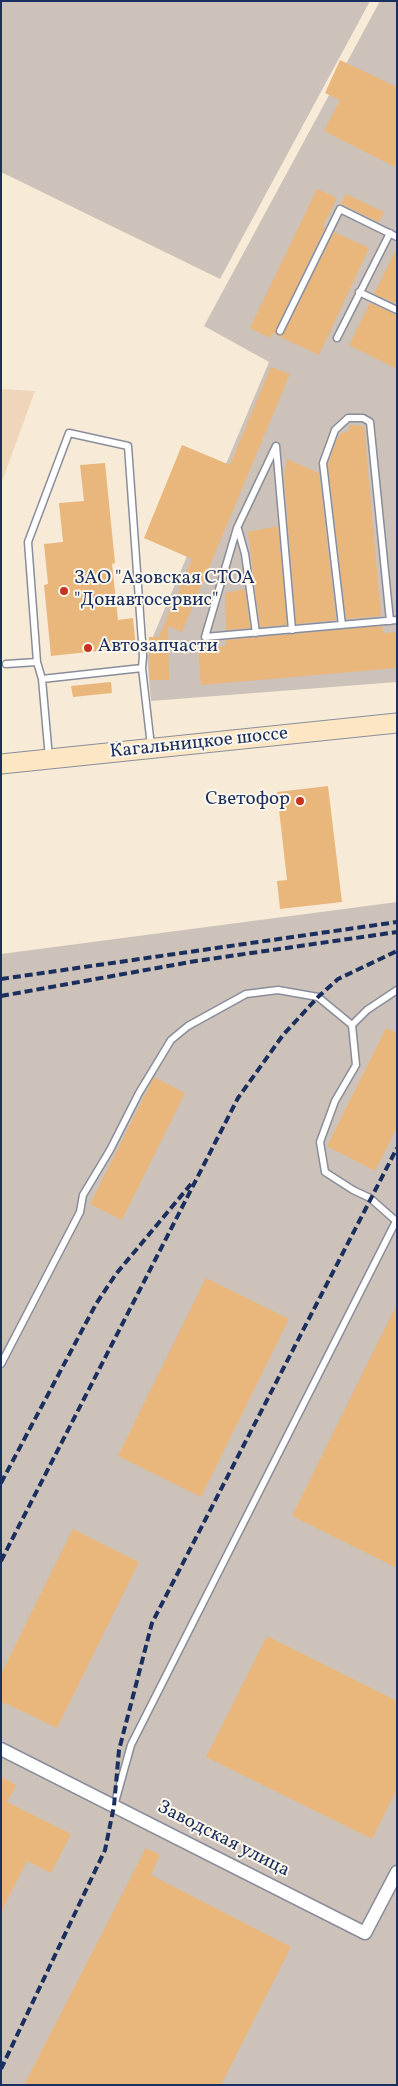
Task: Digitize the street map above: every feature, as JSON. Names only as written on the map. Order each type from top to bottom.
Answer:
[{"type":"main road","name":"Кагальницкое шоссе","points":[[1,764],[397,723]]},
{"type":"street","name":"Заводская улица","points":[[1,1749],[365,1934],[397,1872]]},
{"type":"lane","points":[[280,332],[340,209],[397,237]]},
{"type":"lane","points":[[337,338],[390,233]]},
{"type":"lane","points":[[359,292],[397,310]]},
{"type":"lane","points":[[292,630],[276,446],[237,528],[205,638],[393,621],[370,422],[363,418],[348,418],[335,430],[323,463],[342,625]]},
{"type":"lane","points":[[49,759],[42,680],[37,662],[28,542],[69,433],[128,446],[143,656],[142,668],[151,749]]},
{"type":"lane","points":[[237,528],[245,554],[256,633]]},
{"type":"lane","points":[[6,664],[37,662]]},
{"type":"lane","points":[[42,680],[142,668]]},
{"type":"lane","points":[[1,1364],[80,1212],[83,1195],[110,1150],[138,1093],[171,1040],[188,1026],[246,994],[278,990],[318,997],[352,1025],[356,1064],[336,1101],[320,1142],[325,1172],[353,1190],[370,1198],[396,1221],[131,1745],[114,1806]]},
{"type":"lane","points":[[352,1025],[368,1010],[397,990]]},
{"type":"shaded area","points":[[1,1],[370,1],[220,279],[1,172]]},
{"type":"shaded area","points":[[380,1],[397,1],[397,682],[151,701],[147,657],[149,646],[269,362],[204,326]]},
{"type":"shaded area","points":[[1,389],[35,391],[1,484]]},
{"type":"shaded area","points":[[397,902],[397,2085],[1,2085],[1,954]]},
{"type":"building","points":[[340,60],[397,87],[397,168],[324,131],[340,100],[325,93]]},
{"type":"building","points":[[317,189],[337,198],[323,226],[325,228],[276,329],[276,334],[281,336],[284,333],[334,232],[369,248],[319,355],[272,333],[270,338],[250,328]]},
{"type":"building","points":[[346,194],[384,212],[379,222],[341,204]]},
{"type":"building","points":[[397,247],[397,304],[374,294]]},
{"type":"building","points":[[370,303],[397,315],[397,369],[349,345]]},
{"type":"building","points":[[271,367],[290,374],[182,632],[168,626],[169,680],[150,680],[149,637],[159,637],[192,559],[144,538],[182,445],[230,465]]},
{"type":"building","points":[[350,425],[364,426],[381,616],[346,619],[328,464],[336,441],[341,433],[348,432]]},
{"type":"building","points":[[287,459],[319,473],[336,620],[296,624],[284,476]]},
{"type":"building","points":[[105,463],[115,563],[112,564],[118,620],[133,618],[136,647],[51,656],[44,585],[48,584],[44,544],[63,542],[59,503],[84,501],[80,465]]},
{"type":"building","points":[[278,526],[287,625],[260,627],[248,532]]},
{"type":"building","points":[[245,589],[250,628],[226,630],[225,593]]},
{"type":"building","points":[[382,626],[383,633],[397,632],[397,668],[201,685],[198,649],[226,646],[226,640]]},
{"type":"building","points":[[111,682],[112,693],[73,697],[71,686]]},
{"type":"building","points":[[328,786],[342,902],[280,909],[277,881],[287,880],[277,792]]},
{"type":"building","points":[[386,1028],[397,1033],[397,1127],[375,1171],[327,1146]]},
{"type":"building","points":[[154,1077],[185,1093],[122,1220],[90,1204]]},
{"type":"building","points":[[206,1278],[289,1319],[201,1497],[118,1456]]},
{"type":"building","points":[[397,1304],[397,1568],[292,1516]]},
{"type":"building","points":[[73,1529],[139,1562],[57,1728],[1,1701],[1,1674]]},
{"type":"building","points":[[267,1636],[397,1701],[397,1789],[372,1839],[206,1757]]},
{"type":"building","points":[[1,1777],[16,1785],[7,1802],[71,1834],[51,1873],[27,1861],[1,1912]]},
{"type":"building","points":[[146,1848],[160,1855],[151,1875],[291,1947],[221,2085],[24,2085]]},
{"type":"railway","points":[[1,979],[397,922]]},
{"type":"railway","points":[[1,996],[196,961],[397,932]]},
{"type":"railway","points":[[1,1561],[238,1098],[283,1035],[318,997],[338,979],[397,951]]},
{"type":"railway","points":[[1,2069],[105,1850],[114,1806],[119,1750],[152,1623],[397,1148]]},
{"type":"railway","points":[[1,1483],[96,1304],[116,1274],[191,1184]]},
{"type":"place","name":"ЗАО \"Азовская СТОА \"Донавтосервис\"","points":[[64,591]]},
{"type":"place","name":"Автозапчасти","points":[[88,648]]},
{"type":"place","name":"Светофор","points":[[300,801]]}]
